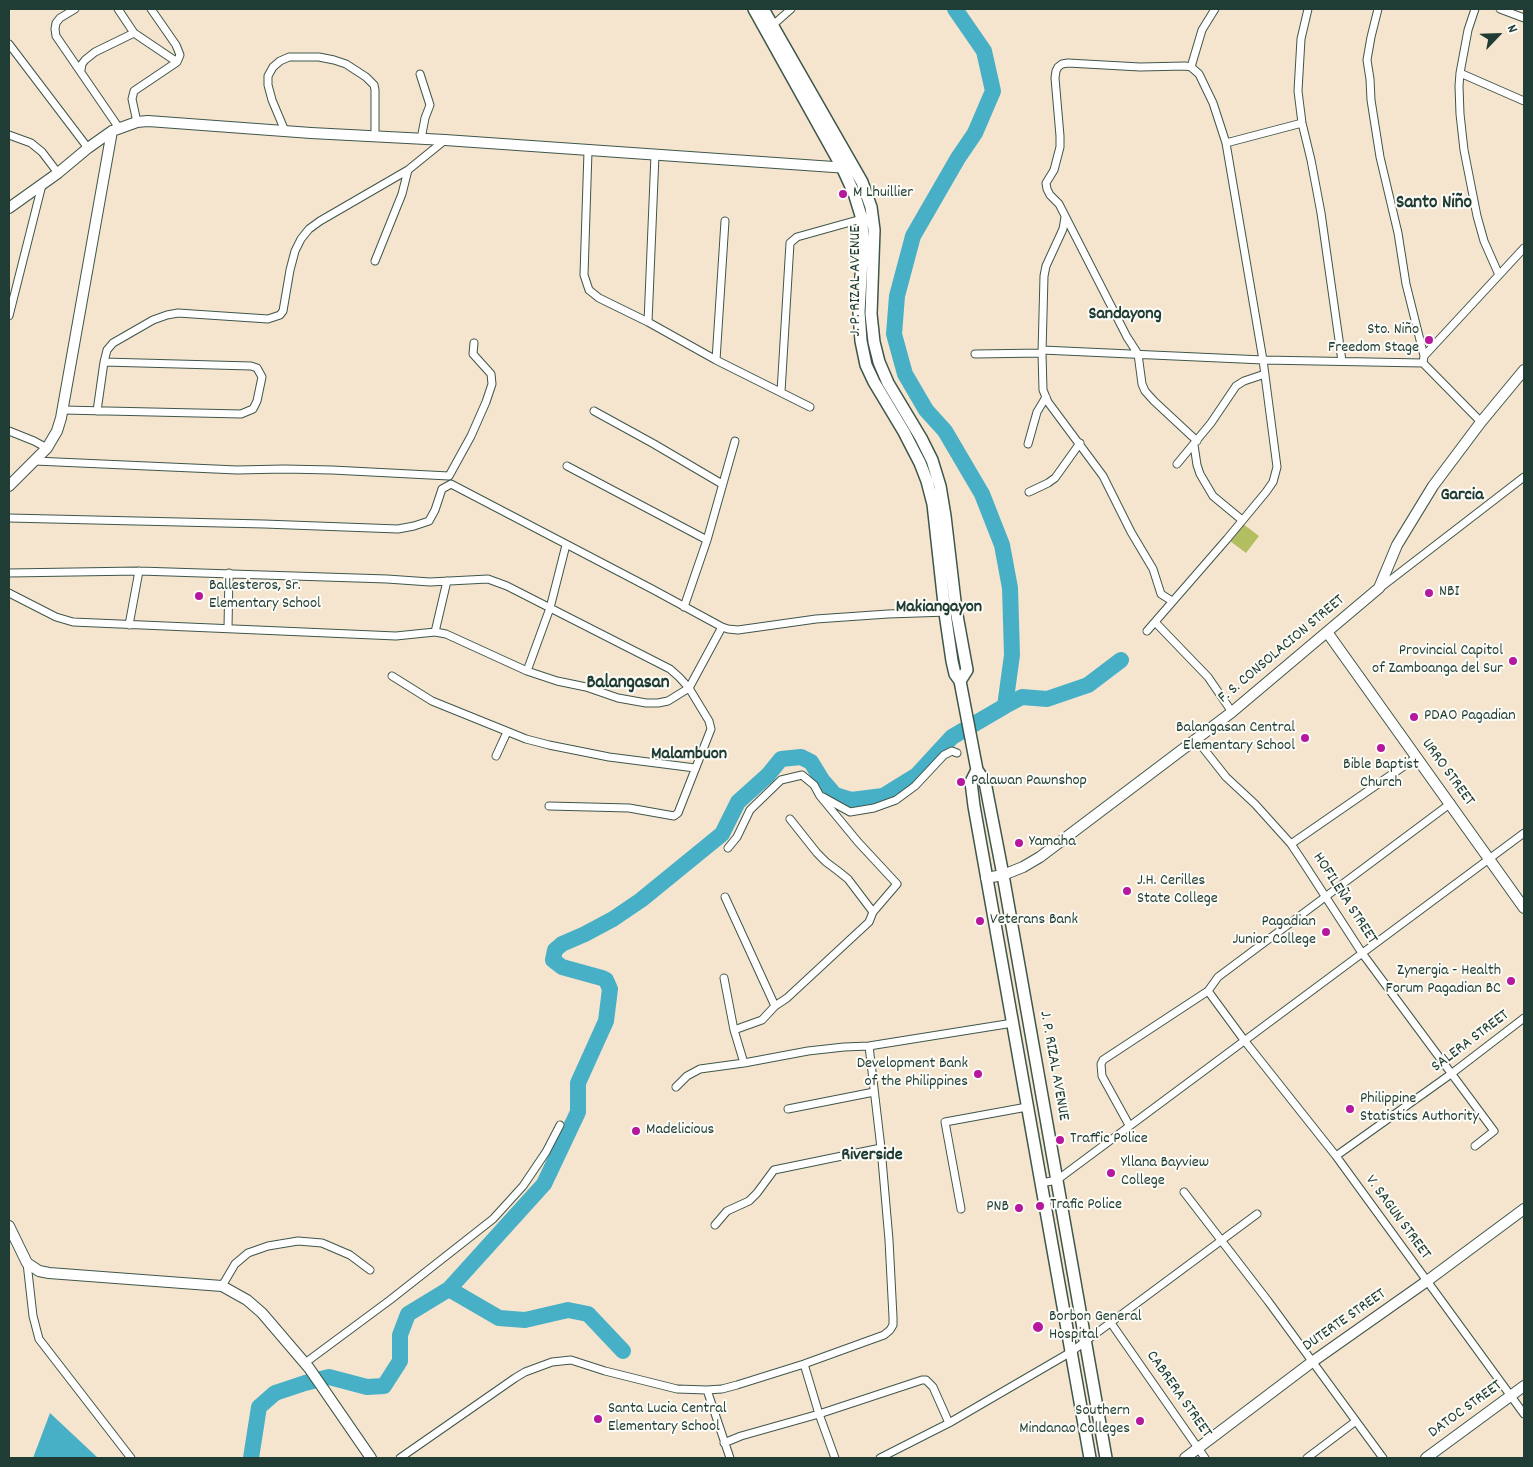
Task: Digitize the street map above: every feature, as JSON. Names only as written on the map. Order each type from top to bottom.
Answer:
[{"type":"main road","name":"J. P. RIZAL AVENUE","points":[[754,9],[842,167],[868,218]]},
{"type":"main road","name":"J. P. RIZAL AVENUE","points":[[763,9],[862,182],[868,218],[864,244],[859,312],[860,341],[866,365],[920,463],[933,504],[940,516],[951,612],[966,670],[960,681],[977,770],[985,782],[1004,875],[1106,1458]]},
{"type":"main road","name":"J. P. RIZAL AVENUE","points":[[977,770],[971,782],[986,878],[1090,1458]]},
{"type":"main road","points":[[1062,1294],[1076,1292]]},
{"type":"street","points":[[9,486],[47,448],[57,431],[64,410],[115,129],[81,70],[56,36],[54,29],[56,23],[60,18],[75,9]]},
{"type":"street","points":[[118,9],[134,33],[177,62]]},
{"type":"street","points":[[137,122],[132,99],[134,91],[177,62],[180,55],[179,50],[151,9]]},
{"type":"street","points":[[773,25],[791,9]]},
{"type":"street","points":[[1191,66],[1202,30],[1215,9]]},
{"type":"street","points":[[1308,9],[1301,39],[1298,91],[1302,123],[1311,160],[1320,213],[1342,361]]},
{"type":"street","points":[[1378,9],[1366,60],[1370,79],[1371,100],[1380,157],[1398,232],[1406,284],[1424,359],[1481,422]]},
{"type":"street","points":[[1475,9],[1468,30],[1460,73],[1460,114],[1464,150],[1482,233],[1499,275]]},
{"type":"street","points":[[1500,9],[1524,18]]},
{"type":"street","points":[[81,70],[85,60],[95,52],[134,33]]},
{"type":"street","points":[[9,44],[88,148]]},
{"type":"street","points":[[285,132],[272,100],[268,76],[273,67],[289,57],[319,57],[346,64],[366,77],[374,85],[375,137]]},
{"type":"street","points":[[1147,631],[1228,539],[1272,482],[1277,467],[1264,360],[1226,143],[1219,120],[1199,74],[1191,66],[1140,67],[1068,63],[1058,67],[1055,78],[1060,147],[1054,170],[1046,183],[1050,195],[1059,204],[1127,337],[1138,354],[1142,384],[1145,391],[1196,443],[1197,465],[1213,496],[1242,520]]},
{"type":"street","points":[[1460,73],[1524,101]]},
{"type":"street","points":[[420,74],[430,105],[425,118],[421,139]]},
{"type":"street","points":[[9,208],[58,174],[88,148],[115,129],[137,122],[148,121],[285,132],[445,140],[854,168]]},
{"type":"street","points":[[1226,143],[1302,123]]},
{"type":"street","points":[[9,134],[31,143],[42,152],[58,174]]},
{"type":"street","points":[[97,411],[104,362],[107,350],[113,343],[153,320],[166,315],[178,313],[268,319],[280,315],[283,311],[295,250],[309,229],[408,170],[445,140]]},
{"type":"street","points":[[588,151],[584,275],[589,290],[599,298],[648,322],[716,360],[810,407]]},
{"type":"street","points":[[648,322],[655,155]]},
{"type":"street","points":[[375,261],[402,194],[408,170]]},
{"type":"street","points":[[9,316],[42,185]]},
{"type":"street","points":[[1065,217],[1063,229],[1046,266],[1044,276],[1042,384],[1046,397],[1103,476],[1131,532],[1153,569],[1161,594],[1172,601]]},
{"type":"street","points":[[781,392],[790,243],[797,237],[868,218]]},
{"type":"street","points":[[716,360],[725,221]]},
{"type":"street","points":[[975,354],[1042,351],[1264,360],[1424,359],[1524,248]]},
{"type":"street","points":[[474,343],[474,354],[491,374],[492,384],[471,436],[449,476],[451,484],[722,627],[738,630],[816,619],[951,612]]},
{"type":"street","points":[[64,410],[241,414],[252,410],[257,401],[262,377],[257,368],[252,366],[104,362]]},
{"type":"street","name":"F. S. CONSOLACION STREET","points":[[986,878],[1004,875],[1040,857],[1232,712],[1378,588],[1397,545],[1433,486],[1481,422],[1524,370]]},
{"type":"street","points":[[1178,464],[1196,443],[1236,386],[1244,381],[1265,374]]},
{"type":"street","points":[[1028,444],[1037,412],[1046,397]]},
{"type":"street","points":[[594,411],[722,484]]},
{"type":"street","points":[[9,431],[47,448]]},
{"type":"street","points":[[684,607],[707,540],[735,441]]},
{"type":"street","points":[[1029,492],[1055,478],[1080,444]]},
{"type":"street","points":[[34,461],[237,470],[332,470],[449,476]]},
{"type":"street","points":[[567,466],[707,540]]},
{"type":"street","points":[[1378,588],[1524,477]]},
{"type":"street","points":[[9,518],[398,529],[429,521],[442,489],[451,484]]},
{"type":"street","points":[[527,671],[550,608],[566,545]]},
{"type":"street","points":[[129,625],[139,571]]},
{"type":"street","points":[[9,574],[139,571],[430,582],[488,579],[495,581],[663,665],[679,677],[689,688],[705,713],[711,729],[678,812],[674,816],[629,808],[549,806]]},
{"type":"street","points":[[228,628],[230,573]]},
{"type":"street","points":[[435,632],[447,580]]},
{"type":"street","points":[[9,593],[56,618],[73,622],[396,636],[435,632],[457,638],[527,671],[618,698],[646,703],[668,701],[689,688],[722,627]]},
{"type":"street","points":[[1155,622],[1208,677],[1232,712]]},
{"type":"street","name":"URRO STREET","points":[[1327,632],[1451,803],[1524,908]]},
{"type":"street","points":[[392,676],[432,701],[507,732],[549,745],[609,757],[695,768]]},
{"type":"street","points":[[496,756],[507,732]]},
{"type":"street","name":"HOFILEÑA STREET","points":[[1196,739],[1226,777],[1255,804],[1290,844],[1362,953],[1494,1131],[1475,1146]]},
{"type":"street","points":[[820,796],[850,812],[874,808],[896,800],[915,786],[944,754],[952,751],[957,753]]},
{"type":"street","points":[[1290,844],[1417,757]]},
{"type":"street","points":[[728,848],[737,837],[750,810],[781,780],[802,775],[814,785],[820,796],[858,842],[897,883],[873,912],[869,922],[787,998],[775,1006],[762,1020],[734,1030]]},
{"type":"street","points":[[1129,1125],[1102,1076],[1101,1064],[1103,1060],[1208,991],[1218,977],[1451,803]]},
{"type":"street","points":[[790,818],[826,862],[848,879],[873,912]]},
{"type":"street","points":[[1041,1183],[1057,1180],[1524,833]]},
{"type":"street","points":[[725,897],[775,1006]]},
{"type":"street","points":[[724,978],[734,1030],[744,1063]]},
{"type":"street","name":"V. SAGUN STREET","points":[[1208,991],[1244,1040],[1336,1156],[1524,1414]]},
{"type":"street","name":"SALERA STREET","points":[[1336,1156],[1451,1074],[1524,1018]]},
{"type":"street","points":[[676,1087],[687,1076],[700,1069],[808,1051],[869,1046],[1013,1023]]},
{"type":"street","points":[[400,1458],[515,1378],[532,1369],[552,1362],[571,1360],[605,1371],[677,1389],[722,1389],[804,1364],[884,1335],[890,1330],[893,1317],[889,1240],[869,1046]]},
{"type":"street","points":[[788,1109],[874,1092]]},
{"type":"street","points":[[961,1209],[945,1122],[1028,1108]]},
{"type":"street","points":[[307,1365],[501,1213],[523,1186],[546,1152],[560,1125]]},
{"type":"street","points":[[715,1224],[727,1212],[756,1194],[774,1170],[881,1148]]},
{"type":"street","points":[[1184,1192],[1268,1301],[1383,1458]]},
{"type":"street","name":"DUTERTE STREET","points":[[1185,1458],[1312,1362],[1427,1281],[1524,1209]]},
{"type":"street","points":[[880,1458],[949,1423],[1085,1343],[1257,1214]]},
{"type":"street","points":[[9,1226],[27,1263],[33,1316],[39,1339],[131,1458]]},
{"type":"street","points":[[222,1286],[236,1264],[248,1253],[268,1246],[298,1241],[322,1243],[350,1255],[370,1270]]},
{"type":"street","points":[[27,1263],[39,1271],[49,1273],[222,1286],[247,1300],[262,1312],[307,1365],[371,1458]]},
{"type":"street","name":"CABRERA STREET","points":[[1111,1324],[1205,1458]]},
{"type":"street","points":[[804,1364],[835,1458]]},
{"type":"street","points":[[724,1443],[741,1436],[819,1414],[922,1380],[926,1380],[933,1387],[949,1423]]},
{"type":"street","name":"DATOC STREET","points":[[1426,1458],[1524,1386]]},
{"type":"street","points":[[707,1390],[730,1458]]},
{"type":"street","points":[[1307,1458],[1356,1422]]},
{"type":"green space","points":[[1243,524],[1259,536],[1246,553],[1230,541]]},
{"type":"water","points":[[50,1413],[98,1458],[33,1458]]},
{"type":"waterway","points":[[955,9],[984,51],[993,91],[975,133],[958,158],[913,236],[897,296],[894,334],[905,374],[926,410],[945,431],[982,494],[1002,545],[1010,588],[1012,655],[1005,706]]},
{"type":"waterway","points":[[251,1458],[259,1407],[275,1393],[329,1377],[367,1387],[384,1386],[400,1361],[400,1335],[408,1314],[449,1289],[544,1184],[578,1112],[578,1083],[606,1021],[610,989],[606,980],[602,978],[562,967],[553,960],[555,950],[562,944],[613,919],[641,900],[722,834],[738,802],[768,775],[781,759],[801,757],[811,762],[822,780],[835,795],[851,800],[883,796],[917,775],[952,737],[1005,706],[1022,697],[1047,699],[1088,685],[1121,660]]},
{"type":"waterway","points":[[449,1289],[499,1318],[525,1320],[568,1310],[588,1314],[623,1351]]},
{"type":"place","name":"M Lhuillier","points":[[843,194]]},
{"type":"place","name":"Sto. Niño Freedom Stage","points":[[1429,340]]},
{"type":"place","name":"NBI","points":[[1429,593]]},
{"type":"place","name":"Ballesteros, Sr. Elementary School","points":[[199,596]]},
{"type":"place","name":"Provincial Capitol of Zamboanga del Sur","points":[[1513,661]]},
{"type":"place","name":"PDAO Pagadian","points":[[1414,717]]},
{"type":"place","name":"Balangasan Central Elementary School","points":[[1305,738]]},
{"type":"place","name":"Bible Baptist Church","points":[[1381,748]]},
{"type":"place","name":"Palawan Pawnshop","points":[[961,782]]},
{"type":"place","name":"Yamaha","points":[[1019,843]]},
{"type":"place","name":"J.H. Cerilles State College","points":[[1127,891]]},
{"type":"place","name":"Veterans Bank","points":[[980,921]]},
{"type":"place","name":"Pagadian Junior College","points":[[1326,932]]},
{"type":"place","name":"Zynergia - Health Forum Pagadian BC","points":[[1511,981]]},
{"type":"place","name":"Development Bank of the Philippines","points":[[978,1074]]},
{"type":"place","name":"Philippine Statistics Authority","points":[[1350,1109]]},
{"type":"place","name":"Madelicious","points":[[636,1131]]},
{"type":"place","name":"Traffic Police","points":[[1060,1140]]},
{"type":"place","name":"Yllana Bayview College","points":[[1111,1173]]},
{"type":"place","name":"Trafic Police","points":[[1040,1206]]},
{"type":"place","name":"PNB","points":[[1019,1208]]},
{"type":"place","name":"Borbon General Hospital","points":[[1038,1327]]},
{"type":"place","name":"Santa Lucia Central Elementary School","points":[[598,1419]]},
{"type":"place","name":"Southern Mindanao Colleges","points":[[1140,1421]]},
{"type":"district","name":"Santo Niño","points":[[1434,204]]},
{"type":"district","name":"Sandayong","points":[[1125,316]]},
{"type":"district","name":"Garcia","points":[[1462,497]]},
{"type":"district","name":"Makiangayon","points":[[939,609]]},
{"type":"district","name":"Balangasan","points":[[628,684]]},
{"type":"district","name":"Malambuon","points":[[689,756]]},
{"type":"district","name":"Riverside","points":[[872,1157]]}]
